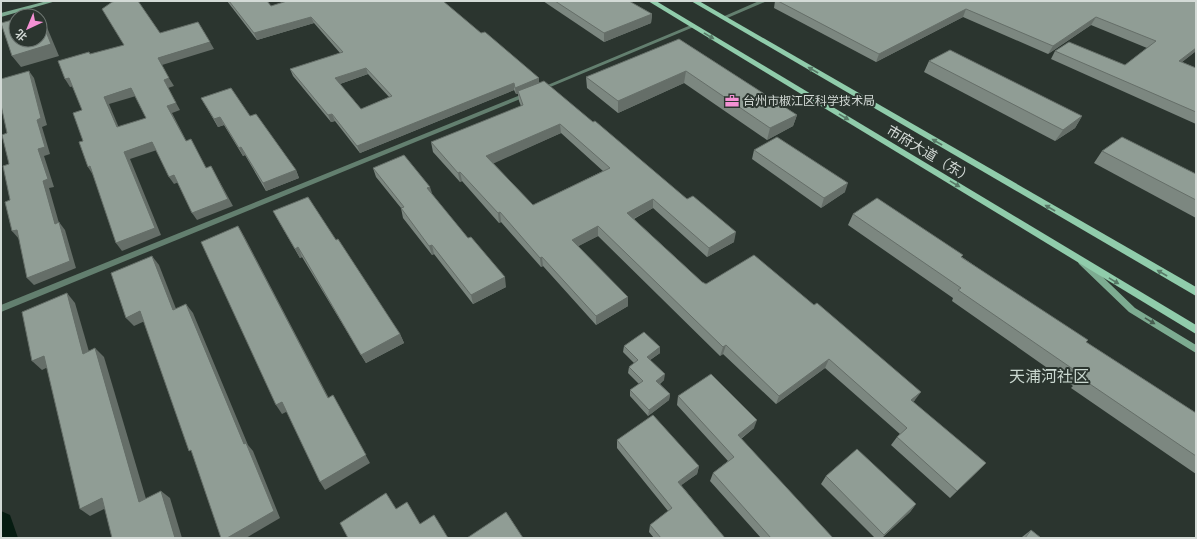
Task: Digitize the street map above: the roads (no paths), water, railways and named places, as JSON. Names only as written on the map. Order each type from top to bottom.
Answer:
[{"type":"main road","name":"市府大道（东）","points":[[651,1],[1196,330]]},
{"type":"main road","name":"市府大道（东）","points":[[694,1],[1196,292]]},
{"type":"street","points":[[1,15],[53,1]]},
{"type":"street","points":[[724,18],[764,1]]},
{"type":"street","points":[[1,309],[693,26]]},
{"type":"street","points":[[1078,259],[1132,310],[1196,349]]},
{"type":"waterway","points":[[1,524],[5,538]]},
{"type":"place","name":"台州市椒江区科学技术局","points":[[732,101]]},
{"type":"district","name":"天浦河社区","points":[[1049,376]]}]
